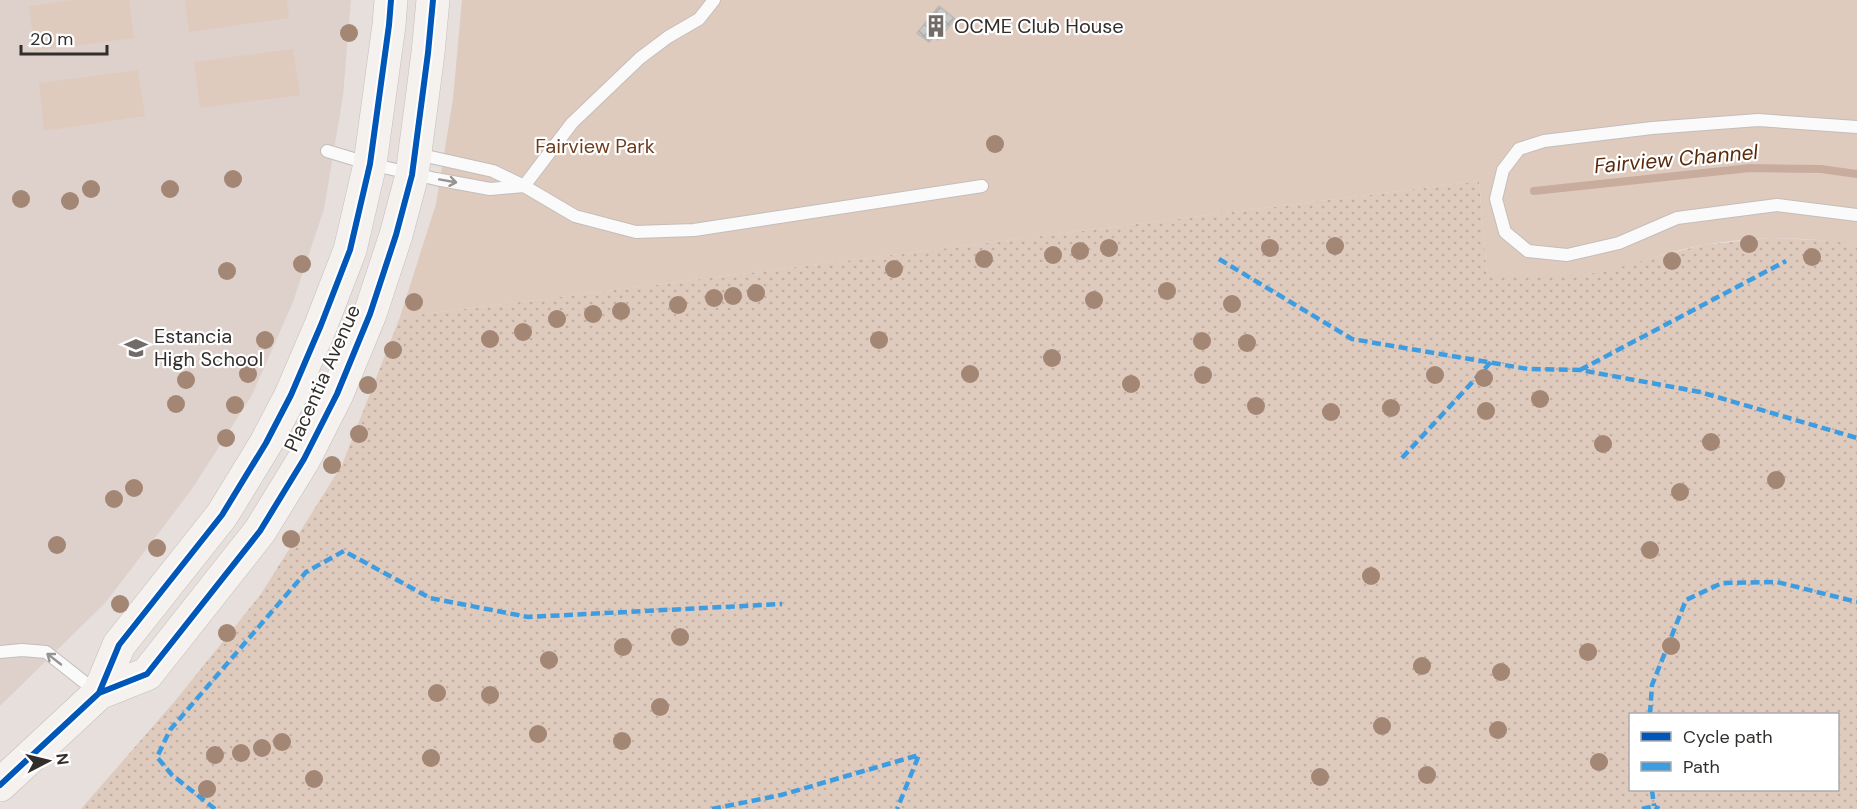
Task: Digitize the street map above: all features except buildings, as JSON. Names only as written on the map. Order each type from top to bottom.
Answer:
[{"type":"main road","name":"Placentia Avenue","points":[[99,693],[119,645],[222,514],[266,443],[291,395],[321,325],[350,250],[370,164],[391,0]]},
{"type":"main road","name":"Placentia Avenue","points":[[0,785],[99,693],[147,674],[260,531],[304,459],[337,394],[370,314],[396,235],[414,164],[433,0]]},
{"type":"lane","points":[[414,164],[490,189],[525,186],[572,123],[640,58],[668,37],[699,19],[714,0]]},
{"type":"lane","points":[[1857,127],[1758,120],[1652,128],[1544,141],[1519,149],[1503,170],[1496,199],[1505,232],[1528,251],[1566,255],[1619,243],[1677,218],[1777,205],[1857,215]]},
{"type":"lane","points":[[327,151],[370,164],[414,164],[493,171],[525,186],[575,216],[636,232],[694,230],[982,186]]},
{"type":"lane","points":[[0,652],[22,650],[46,652],[99,693]]},
{"type":"shaded area","name":"Estancia High School","points":[[0,0],[351,0],[343,96],[324,209],[293,302],[252,395],[192,489],[106,602],[0,706]]},
{"type":"green space","points":[[72,0],[129,0],[134,38],[35,51],[29,6]]},
{"type":"green space","points":[[185,0],[287,0],[289,18],[189,32]]},
{"type":"green space","name":"Fairview Park","points":[[462,0],[1857,0],[1857,245],[1799,239],[1741,240],[1688,248],[1616,268],[1575,276],[1487,276],[1479,181],[400,317],[436,204],[453,99]]},
{"type":"green space","points":[[293,49],[300,95],[200,108],[194,62]]},
{"type":"green space","points":[[138,70],[145,116],[44,131],[39,83]]},
{"type":"green space","points":[[1479,181],[1487,276],[1589,274],[1703,245],[1771,238],[1836,241],[1857,245],[1857,809],[81,809],[175,701],[261,594],[342,465],[400,317]]},
{"type":"waterway","name":"Fairview Channel","points":[[1534,191],[1750,168],[1821,169],[1857,174]]},
{"type":"marked path","points":[[1219,259],[1352,339],[1528,369],[1580,370],[1700,392],[1857,438]]},
{"type":"marked path","points":[[1580,370],[1786,261]]},
{"type":"marked path","points":[[1402,458],[1491,362]]},
{"type":"marked path","points":[[215,809],[172,775],[157,757],[170,730],[306,572],[344,551],[430,598],[528,617],[782,604]]},
{"type":"marked path","points":[[1650,713],[1652,685],[1686,600],[1722,583],[1777,582],[1857,602]]},
{"type":"marked path","points":[[712,809],[781,795],[919,755],[897,809]]},
{"type":"marked path","points":[[1652,791],[1654,806]]},
{"type":"marked path","points":[[1642,809],[1654,806],[1659,809]]},
{"type":"cycle path","points":[[99,693],[119,645],[222,515],[266,443],[291,395],[321,325],[350,250],[370,164],[391,0]]},
{"type":"cycle path","points":[[0,785],[99,693],[147,674],[260,531],[304,459],[337,394],[370,314],[396,235],[412,175],[433,0]]},
{"type":"place","name":"OCME Club House","points":[[936,26]]},
{"type":"place","name":"Estancia High School","points":[[136,348]]}]
